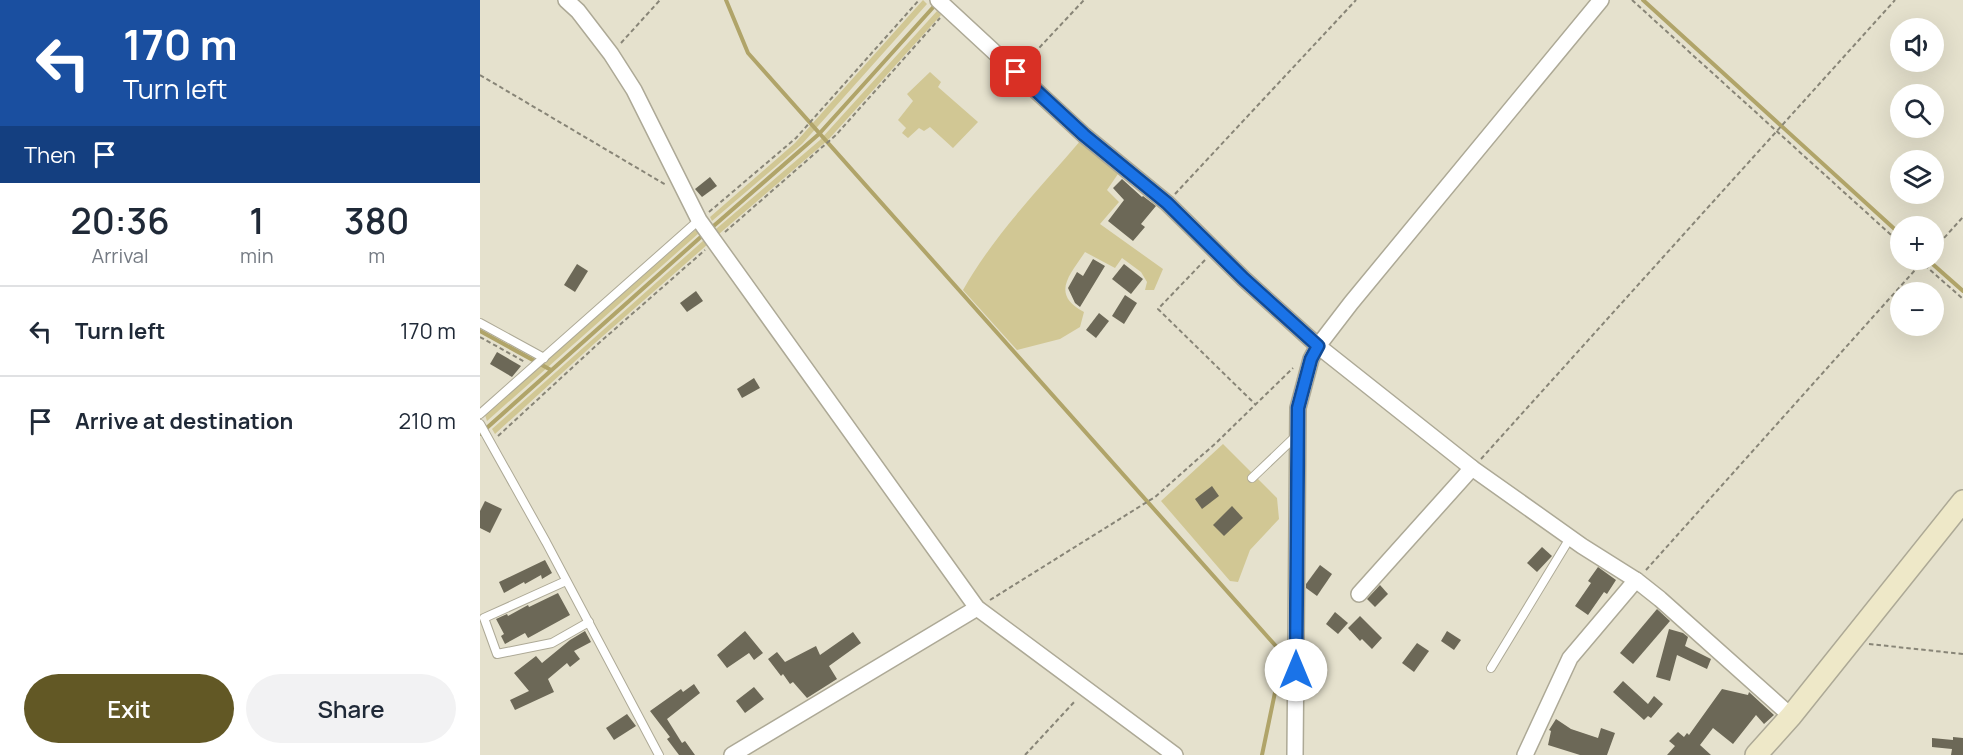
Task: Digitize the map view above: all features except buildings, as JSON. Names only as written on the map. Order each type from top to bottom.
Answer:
[{"type":"street","points":[[566,0],[611,54],[633,90],[699,219],[977,608],[1175,755]]},
{"type":"street","points":[[1295,755],[1298,408],[1315,352],[1359,294],[1601,0]]},
{"type":"street","points":[[943,4],[1084,135],[1167,203],[1315,352],[1570,538],[1660,598],[1791,716]]},
{"type":"street","points":[[1359,594],[1472,468]]},
{"type":"street","points":[[1760,754],[1963,501]]},
{"type":"street","points":[[1525,755],[1570,658],[1636,580]]},
{"type":"street","points":[[732,755],[977,608]]},
{"type":"lane","points":[[480,414],[699,219]]},
{"type":"lane","points":[[480,323],[544,358]]},
{"type":"lane","points":[[480,424],[659,755]]},
{"type":"lane","points":[[1252,478],[1298,434]]},
{"type":"lane","points":[[1491,668],[1570,538]]},
{"type":"lane","points":[[566,581],[484,618],[497,654],[552,642],[589,622]]},
{"type":"path","points":[[611,54],[660,0]]},
{"type":"path","points":[[699,219],[796,138],[919,0]]},
{"type":"path","points":[[1016,72],[1084,0]]},
{"type":"path","points":[[1167,203],[1356,0]]},
{"type":"path","points":[[1632,0],[1890,234]]},
{"type":"path","points":[[1472,468],[1895,0]]},
{"type":"path","points":[[489,440],[836,135],[943,4]]},
{"type":"path","points":[[480,75],[689,199]]},
{"type":"path","points":[[1944,238],[1963,217]]},
{"type":"path","points":[[1215,250],[1158,309],[1255,404]]},
{"type":"path","points":[[1636,580],[1912,270]]},
{"type":"path","points":[[1932,270],[1963,299]]},
{"type":"path","points":[[480,337],[534,367]]},
{"type":"path","points":[[977,608],[1155,497],[1217,442],[1295,366],[1315,352]]},
{"type":"path","points":[[1848,642],[1963,654]]},
{"type":"path","points":[[1025,755],[1086,689]]},
{"type":"shaded area","points":[[923,0],[927,4],[802,144],[712,221],[710,217],[795,143]]},
{"type":"shaded area","points":[[937,11],[941,15],[828,140],[719,234],[716,229],[820,140]]},
{"type":"shaded area","points":[[930,72],[941,82],[938,87],[978,122],[953,148],[930,127],[924,131],[919,128],[908,138],[902,133],[906,128],[898,120],[913,101],[907,94]]},
{"type":"shaded area","points":[[1081,140],[1120,171],[1107,190],[1119,202],[1100,224],[1163,269],[1154,290],[1145,290],[1147,282],[1141,272],[1122,258],[1115,268],[1085,252],[1069,276],[1065,291],[1074,305],[1084,312],[1080,327],[1060,339],[1017,350],[963,290],[1003,231]]},
{"type":"shaded area","points":[[695,230],[699,233],[487,421],[485,415]]},
{"type":"shaded area","points":[[704,240],[708,244],[495,434],[492,429]]},
{"type":"shaded area","points":[[1223,444],[1277,498],[1279,519],[1250,550],[1238,582],[1230,581],[1161,501]]},
{"type":"waterway","points":[[726,0],[748,53],[1283,654],[1262,755]]},
{"type":"waterway","points":[[1643,0],[1890,225]]},
{"type":"waterway","points":[[709,230],[819,134],[937,3]]},
{"type":"waterway","points":[[480,434],[703,235]]},
{"type":"waterway","points":[[1939,270],[1963,291]]},
{"type":"waterway","points":[[480,331],[551,370]]},
{"type":"route","points":[[1016,72],[1084,135],[1167,203],[1244,279],[1318,346],[1311,359],[1298,408],[1296,670]]}]
